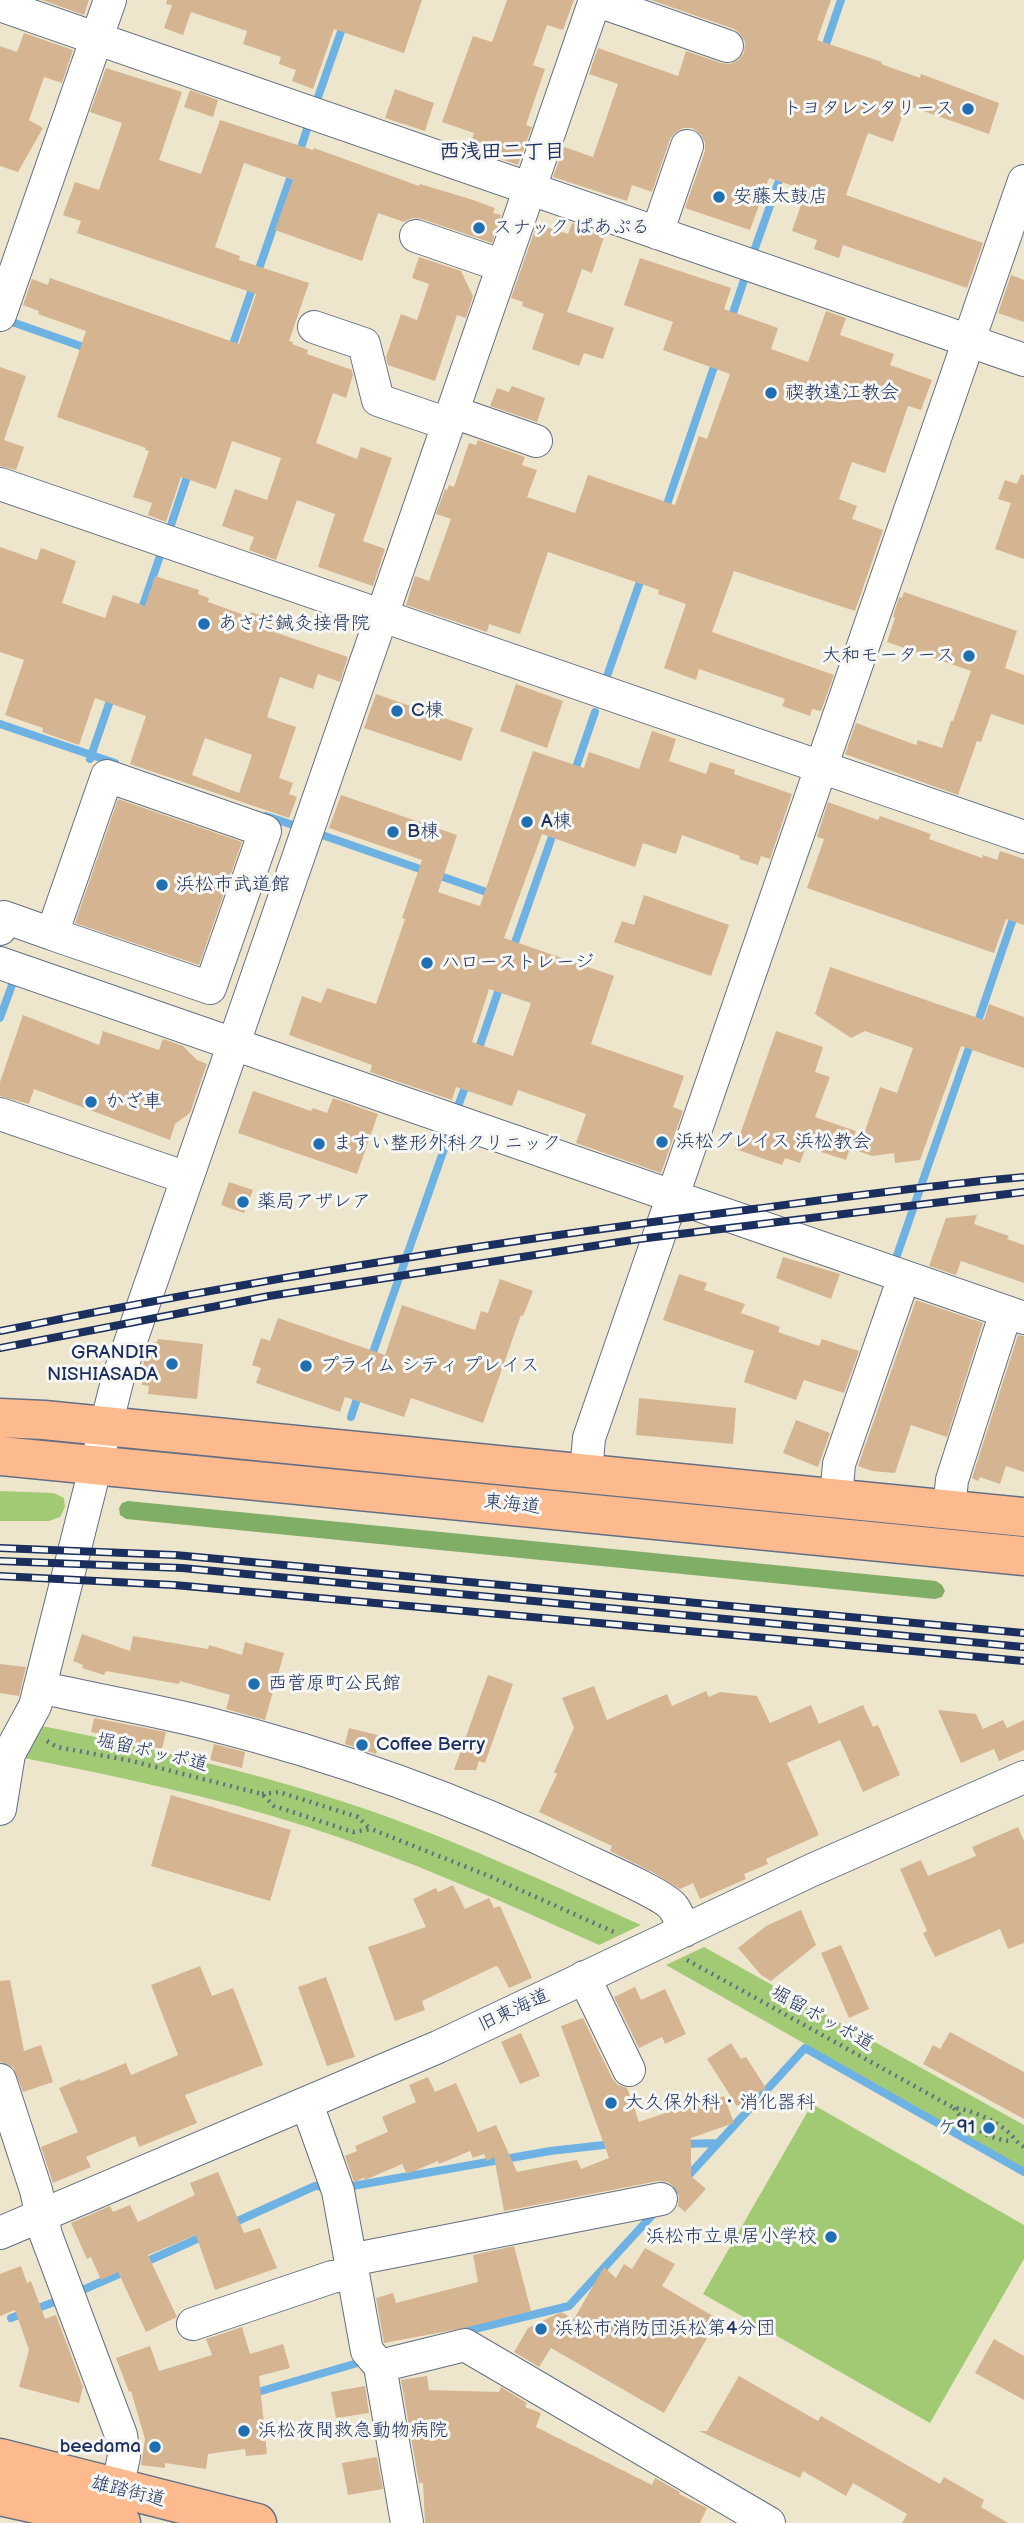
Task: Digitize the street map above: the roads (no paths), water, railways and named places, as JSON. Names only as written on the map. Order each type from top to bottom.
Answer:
[{"type":"main road","name":"東海道","points":[[0,1418],[106,1426],[1024,1517]]},
{"type":"main road","name":"東海道","points":[[0,1456],[1024,1556]]},
{"type":"main road","name":"雄踏街道","points":[[0,2458],[119,2506]]},
{"type":"main road","name":"雄踏街道","points":[[0,2496],[119,2506],[257,2523]]},
{"type":"street","points":[[0,315],[110,0]]},
{"type":"street","points":[[0,1810],[4,1753],[35,1706],[118,1378],[595,0],[727,46]]},
{"type":"street","points":[[0,5],[1024,360]]},
{"type":"street","points":[[657,233],[687,146]]},
{"type":"street","points":[[586,1473],[589,1438],[1024,180]]},
{"type":"street","points":[[416,236],[503,266]]},
{"type":"street","points":[[314,327],[364,344],[378,400],[536,441]]},
{"type":"street","points":[[0,484],[1024,837]]},
{"type":"street","points":[[0,929],[4,917],[59,936],[202,985],[210,988],[265,831],[107,776],[59,936],[50,981]]},
{"type":"street","points":[[262,839],[300,852]]},
{"type":"street","points":[[1,967],[188,1028],[1015,1315],[952,1480],[949,1510]]},
{"type":"street","points":[[188,1028],[202,985]]},
{"type":"street","points":[[0,1114],[187,1178]]},
{"type":"street","points":[[836,1498],[839,1464],[904,1277]]},
{"type":"street","points":[[40,1687],[181,1717],[268,1739],[451,1801],[627,1880],[672,1905],[680,1942]]},
{"type":"street","name":"旧東海道","points":[[0,2233],[438,2047],[584,1978],[680,1942],[812,1870],[1024,1777]]},
{"type":"street","points":[[584,1978],[629,2070]]},
{"type":"street","points":[[0,2080],[36,2190],[46,2235],[121,2435],[124,2456],[119,2506]]},
{"type":"street","points":[[307,2104],[338,2191],[367,2351],[380,2366],[407,2523]]},
{"type":"street","points":[[193,2324],[332,2277],[352,2267],[662,2199]]},
{"type":"street","points":[[380,2366],[465,2345],[767,2522]]},
{"type":"waterway","points":[[823,53],[841,0]]},
{"type":"waterway","points":[[317,100],[344,23]]},
{"type":"waterway","points":[[299,154],[308,126]]},
{"type":"waterway","points":[[231,350],[293,170]]},
{"type":"waterway","points":[[754,251],[782,172]]},
{"type":"waterway","points":[[730,322],[745,277]]},
{"type":"waterway","points":[[12,322],[89,349]]},
{"type":"waterway","points":[[665,510],[716,361]]},
{"type":"waterway","points":[[170,528],[189,471]]},
{"type":"waterway","points":[[140,614],[161,553]]},
{"type":"waterway","points":[[606,679],[642,576]]},
{"type":"waterway","points":[[90,759],[112,695]]},
{"type":"waterway","points":[[573,776],[595,712]]},
{"type":"waterway","points":[[0,724],[115,763]]},
{"type":"waterway","points":[[266,816],[293,825]]},
{"type":"waterway","points":[[512,951],[555,828]]},
{"type":"waterway","points":[[322,835],[495,895]]},
{"type":"waterway","points":[[976,1027],[1015,913]]},
{"type":"waterway","points":[[477,1054],[501,983]]},
{"type":"waterway","points":[[0,1018],[12,985]]},
{"type":"waterway","points":[[895,1261],[972,1039]]},
{"type":"waterway","points":[[457,1109],[467,1082]]},
{"type":"waterway","points":[[370,1361],[450,1132]]},
{"type":"waterway","points":[[351,1417],[359,1393]]},
{"type":"waterway","points":[[667,2199],[805,2048],[1024,2172]]},
{"type":"waterway","points":[[682,2144],[718,2143]]},
{"type":"waterway","points":[[347,2187],[550,2151],[613,2144]]},
{"type":"waterway","points":[[231,2224],[315,2186],[326,2187]]},
{"type":"waterway","points":[[466,2331],[569,2306],[656,2211]]},
{"type":"waterway","points":[[141,2264],[206,2235]]},
{"type":"waterway","points":[[78,2292],[126,2271]]},
{"type":"waterway","points":[[11,2318],[60,2300]]},
{"type":"waterway","points":[[251,2394],[361,2362]]},
{"type":"railway","points":[[0,1331],[186,1295],[465,1249],[850,1196],[1024,1177]]},
{"type":"railway","points":[[0,1348],[269,1296],[639,1239],[1024,1192]]},
{"type":"railway","points":[[0,1548],[175,1555],[1024,1633]]},
{"type":"railway","points":[[0,1561],[182,1568],[1024,1647]]},
{"type":"railway","points":[[0,1576],[174,1585],[1024,1661]]},
{"type":"place","name":"トヨタレンタリース","points":[[968,109]]},
{"type":"place","name":"安藤太鼓店","points":[[719,197]]},
{"type":"place","name":"スナック ぱあぷる","points":[[479,228]]},
{"type":"place","name":"禊教遠江教会","points":[[771,393]]},
{"type":"place","name":"あさだ鍼灸接骨院","points":[[204,624]]},
{"type":"place","name":"大和モータース","points":[[969,656]]},
{"type":"place","name":"C棟","points":[[397,711]]},
{"type":"place","name":"A棟","points":[[527,822]]},
{"type":"place","name":"B棟","points":[[393,832]]},
{"type":"place","name":"浜松市武道館","points":[[162,885]]},
{"type":"place","name":"ハローストレージ","points":[[427,963]]},
{"type":"place","name":"かざ車","points":[[91,1102]]},
{"type":"place","name":"浜松グレイス 浜松教会","points":[[662,1142]]},
{"type":"place","name":"ますい整形外科クリニック","points":[[319,1144]]},
{"type":"place","name":"薬局アザレア","points":[[243,1202]]},
{"type":"place","name":"GRANDIR NISHIASADA","points":[[172,1364]]},
{"type":"place","name":"プライム シティ プレイス","points":[[306,1366]]},
{"type":"place","name":"西菅原町公民館","points":[[254,1684]]},
{"type":"place","name":"Coffee Berry","points":[[362,1745]]},
{"type":"place","name":"大久保外科・消化器科","points":[[611,2103]]},
{"type":"place","name":"ケ91","points":[[989,2128]]},
{"type":"place","name":"浜松市立県居小学校","points":[[831,2237]]},
{"type":"place","name":"浜松市消防団浜松第4分団","points":[[541,2329]]},
{"type":"place","name":"浜松夜間救急動物病院","points":[[244,2431]]},
{"type":"place","name":"beedama","points":[[155,2447]]},
{"type":"district","name":"西浅田二丁目","points":[[502,153]]}]
